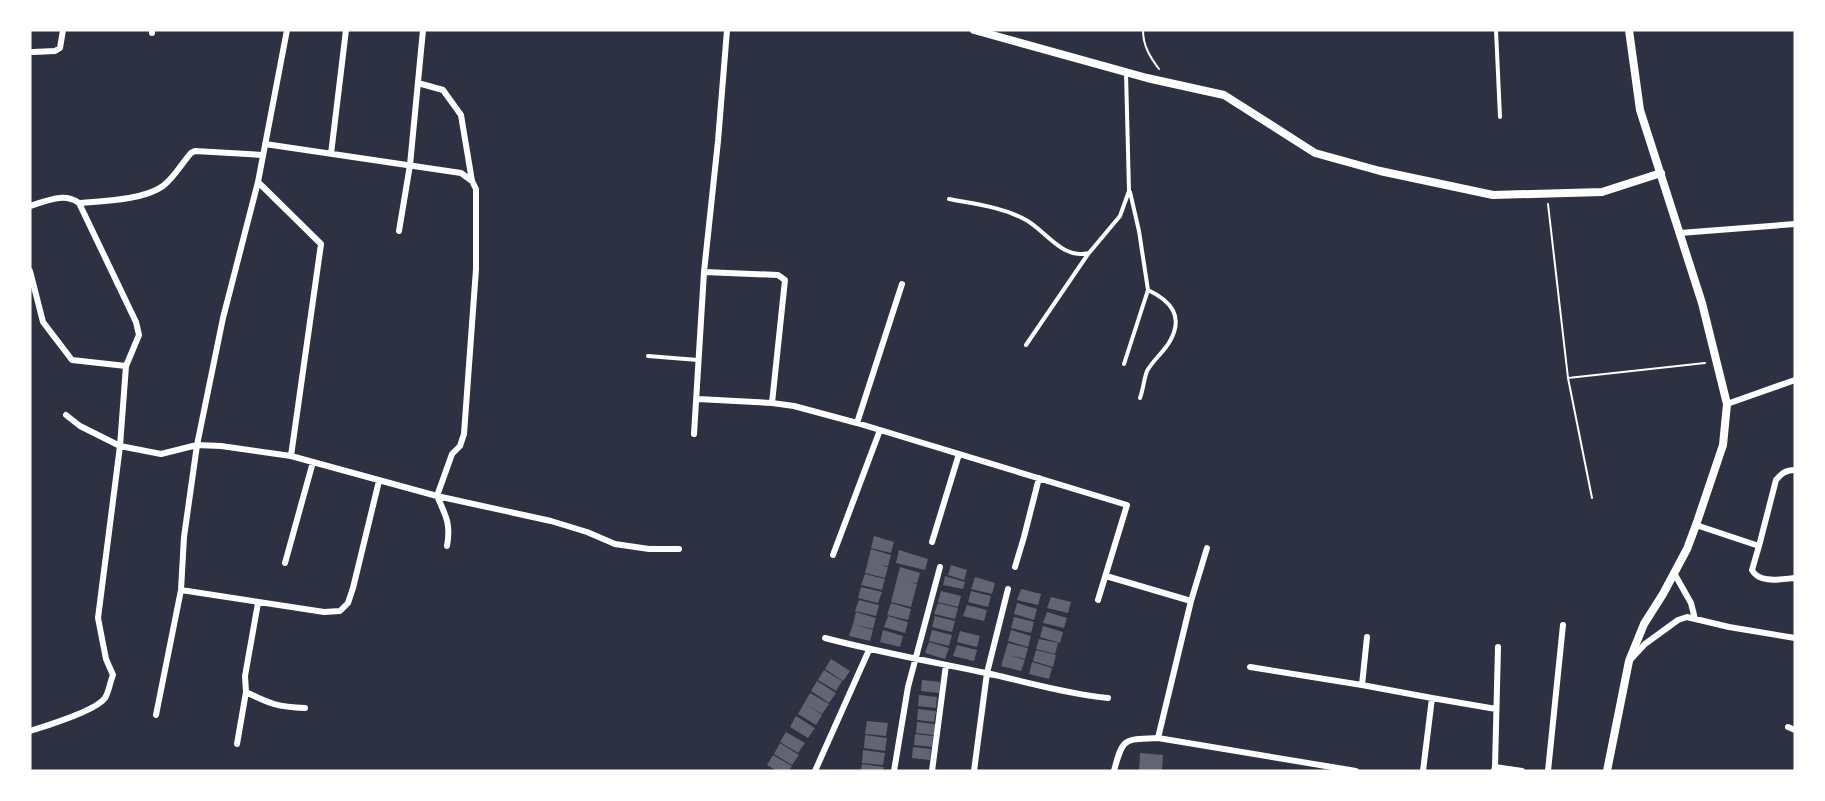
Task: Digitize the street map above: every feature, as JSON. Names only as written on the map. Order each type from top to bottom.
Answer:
[{"type":"street","points":[[33,52],[55,51],[60,48],[63,30]]},
{"type":"street","points":[[156,715],[181,590],[184,537],[197,446],[223,318],[258,182],[287,30]]},
{"type":"street","points":[[331,154],[346,30]]},
{"type":"street","points":[[399,231],[410,165],[423,30]]},
{"type":"street","points":[[694,434],[698,399],[698,360],[704,272],[727,30]]},
{"type":"street","points":[[974,30],[1126,73],[1224,96],[1315,153],[1380,171],[1493,195],[1602,192],[1661,173]]},
{"type":"street","points":[[1607,771],[1629,661],[1644,624],[1663,594],[1696,525],[1724,446],[1727,404],[1702,303],[1640,110],[1629,30]]},
{"type":"street","points":[[418,82],[443,90],[461,116],[472,181],[476,189],[477,269],[464,434],[460,446],[452,454],[437,496],[448,521],[447,546]]},
{"type":"street","points":[[265,144],[461,173],[472,181]]},
{"type":"street","points":[[79,203],[125,198],[156,190],[164,185],[195,151],[263,154]]},
{"type":"street","points":[[258,182],[321,244],[291,456]]},
{"type":"street","points":[[30,206],[65,196],[79,203],[136,322],[140,335],[126,366],[120,446],[99,618],[106,659],[113,675],[105,699],[64,720],[30,731]]},
{"type":"street","points":[[1680,233],[1795,225]]},
{"type":"street","points":[[30,271],[43,322],[72,360],[126,366]]},
{"type":"street","points":[[704,272],[778,275],[785,280],[772,403]]},
{"type":"street","points":[[857,423],[902,284]]},
{"type":"street","points":[[1727,404],[1795,380]]},
{"type":"street","points":[[698,399],[772,403],[809,409],[1127,505],[1098,600]]},
{"type":"street","points":[[66,415],[80,426],[120,446],[161,454],[197,446],[221,446],[291,456],[437,496],[551,521],[587,532],[615,544],[649,549],[679,549]]},
{"type":"street","points":[[833,555],[880,430]]},
{"type":"street","points":[[932,542],[959,454]]},
{"type":"street","points":[[285,563],[313,462]]},
{"type":"street","points":[[1795,470],[1782,473],[1776,480],[1752,570],[1755,576],[1761,578],[1795,578]]},
{"type":"street","points":[[1015,567],[1039,478]]},
{"type":"street","points":[[181,590],[324,612],[340,611],[348,603],[353,588],[379,481]]},
{"type":"street","points":[[1696,525],[1759,546]]},
{"type":"street","points":[[1158,738],[1191,601],[1207,548]]},
{"type":"street","points":[[894,771],[914,658],[940,567]]},
{"type":"street","points":[[1674,573],[1691,603],[1695,619]]},
{"type":"street","points":[[1106,576],[1191,601]]},
{"type":"street","points":[[974,771],[987,673],[1008,589]]},
{"type":"street","points":[[237,744],[246,692],[245,676],[258,603]]},
{"type":"street","points":[[1629,661],[1645,644],[1678,620],[1687,617],[1795,638]]},
{"type":"street","points":[[1548,771],[1563,625]]},
{"type":"street","points":[[1362,685],[1367,637]]},
{"type":"street","points":[[825,638],[869,650],[1088,696],[1108,698]]},
{"type":"street","points":[[1498,647],[1495,769],[1522,771]]},
{"type":"street","points":[[815,771],[869,650]]},
{"type":"street","points":[[932,771],[946,665]]},
{"type":"street","points":[[1250,667],[1496,709]]},
{"type":"street","points":[[246,692],[281,707],[305,708]]},
{"type":"street","points":[[1423,771],[1432,698]]},
{"type":"street","points":[[1788,727],[1795,730]]},
{"type":"street","points":[[1114,771],[1123,744],[1133,740],[1158,738],[1356,771]]},
{"type":"lane","points":[[1496,30],[1500,117]]},
{"type":"lane","points":[[1124,364],[1148,290],[1139,231],[1129,191],[1126,73]]},
{"type":"lane","points":[[1026,345],[1089,253],[1120,216],[1129,191]]},
{"type":"lane","points":[[949,199],[1015,215],[1028,221],[1065,250],[1082,255],[1089,253]]},
{"type":"lane","points":[[1140,398],[1147,372],[1170,341],[1176,324],[1175,312],[1163,297],[1148,290]]},
{"type":"lane","points":[[648,356],[698,360]]},
{"type":"path","points":[[1143,30],[1147,52],[1170,84]]},
{"type":"path","points":[[1547,194],[1568,378],[1592,498]]},
{"type":"path","points":[[1568,378],[1716,361]]},
{"type":"building","points":[[874,536],[894,542],[891,553],[871,548]]},
{"type":"building","points":[[871,549],[891,555],[888,566],[881,565],[888,567],[885,578],[865,573]]},
{"type":"building","points":[[899,550],[928,559],[925,570],[896,563]]},
{"type":"building","points":[[951,565],[967,570],[964,580],[948,575]]},
{"type":"building","points":[[900,567],[920,573],[917,583],[910,582],[917,584],[911,607],[891,602]]},
{"type":"building","points":[[865,574],[885,579],[882,590],[861,585]]},
{"type":"building","points":[[945,576],[965,582],[963,589],[943,585]]},
{"type":"building","points":[[975,577],[995,583],[992,594],[971,589]]},
{"type":"building","points":[[861,587],[882,592],[878,603],[858,598]]},
{"type":"building","points":[[1021,589],[1041,594],[1038,605],[1017,600]]},
{"type":"building","points":[[941,591],[961,596],[958,607],[938,602]]},
{"type":"building","points":[[971,591],[991,596],[988,607],[968,602]]},
{"type":"building","points":[[1051,597],[1071,602],[1068,613],[1047,608]]},
{"type":"building","points":[[859,600],[879,605],[876,616],[855,611]]},
{"type":"building","points":[[891,603],[911,609],[908,620],[887,615]]},
{"type":"building","points":[[938,603],[958,608],[955,619],[934,614]]},
{"type":"building","points":[[1017,603],[1037,609],[1034,620],[1014,614]]},
{"type":"building","points":[[967,605],[987,610],[984,621],[963,616]]},
{"type":"building","points":[[856,612],[876,618],[873,629],[853,624]]},
{"type":"building","points":[[1047,612],[1067,618],[1064,628],[1043,623]]},
{"type":"building","points":[[888,616],[908,622],[905,633],[884,627]]},
{"type":"building","points":[[935,616],[955,621],[952,632],[932,627]]},
{"type":"building","points":[[1014,617],[1034,622],[1031,633],[1011,628]]},
{"type":"building","points":[[853,624],[873,630],[870,641],[849,636]]},
{"type":"building","points":[[1043,626],[1063,632],[1060,643],[1040,637]]},
{"type":"building","points":[[883,630],[903,636],[900,647],[880,642]]},
{"type":"building","points":[[932,630],[952,635],[949,646],[929,641]]},
{"type":"building","points":[[1011,630],[1031,636],[1028,647],[1008,641]]},
{"type":"building","points":[[960,631],[980,636],[977,647],[957,642]]},
{"type":"building","points":[[1039,639],[1058,643],[1055,654],[1036,649]]},
{"type":"building","points":[[929,642],[949,648],[945,659],[925,653]]},
{"type":"building","points":[[1008,643],[1028,648],[1025,659],[1010,655],[1025,660],[1021,671],[1001,666]]},
{"type":"building","points":[[957,645],[977,650],[974,661],[953,656]]},
{"type":"building","points":[[1036,650],[1056,655],[1053,667],[1033,661]]},
{"type":"building","points":[[831,659],[850,671],[843,681],[825,669]]},
{"type":"building","points":[[1032,662],[1052,668],[1049,679],[1029,674]]},
{"type":"building","points":[[824,670],[842,681],[836,691],[818,680]]},
{"type":"building","points":[[922,680],[940,682],[939,693],[921,691]]},
{"type":"building","points":[[817,681],[836,693],[829,703],[811,691]]},
{"type":"building","points":[[810,693],[829,704],[822,714],[808,705],[822,715],[816,725],[798,714]]},
{"type":"building","points":[[919,695],[937,697],[936,708],[918,706]]},
{"type":"building","points":[[918,709],[936,711],[934,722],[917,720]]},
{"type":"building","points":[[796,716],[815,728],[808,738],[790,727]]},
{"type":"building","points":[[867,721],[888,723],[886,736],[865,734]]},
{"type":"building","points":[[917,722],[935,724],[934,735],[916,733]]},
{"type":"building","points":[[786,732],[805,743],[798,753],[780,742]]},
{"type":"building","points":[[915,734],[933,736],[932,747],[914,745]]},
{"type":"building","points":[[865,735],[887,738],[885,751],[864,748]]},
{"type":"building","points":[[780,743],[799,755],[792,765],[774,754]]},
{"type":"building","points":[[913,747],[931,749],[930,760],[912,758]]},
{"type":"building","points":[[863,750],[885,753],[883,765],[862,763]]},
{"type":"building","points":[[1140,753],[1163,755],[1162,771],[1139,771]]},
{"type":"building","points":[[773,755],[792,766],[789,771],[777,771],[767,765]]},
{"type":"building","points":[[862,764],[884,767],[883,771],[861,771]]}]
